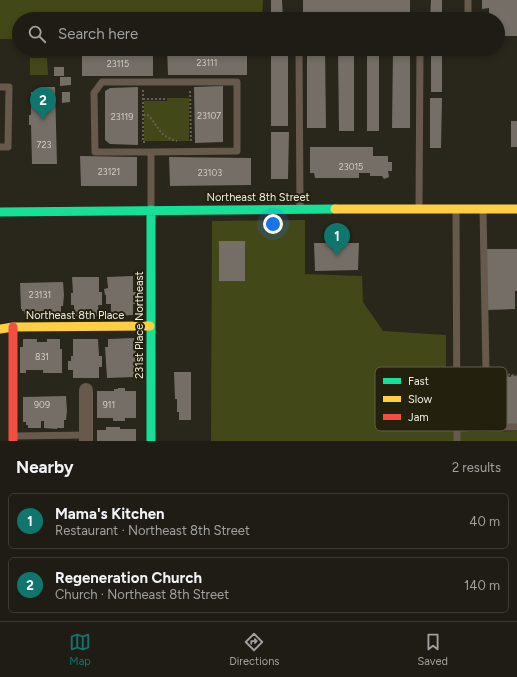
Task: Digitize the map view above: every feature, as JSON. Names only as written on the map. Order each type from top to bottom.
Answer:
[{"type":"street","name":"Northeast 8th Street","points":[[0,212],[300,209],[517,209]]},
{"type":"street","name":"231st Place Northeast","points":[[151,441],[150,326],[152,210]]},
{"type":"street","name":"Northeast 8th Place","points":[[0,329],[13,327],[150,326]]},
{"type":"street","points":[[13,327],[13,438]]},
{"type":"street","points":[[86,390],[86,438]]},
{"type":"lane","points":[[468,0],[468,12]]},
{"type":"lane","points":[[299,56],[300,209]]},
{"type":"lane","points":[[419,209],[420,56]]},
{"type":"lane","points":[[102,82],[236,82],[237,151],[151,152],[95,152],[94,93],[102,82]]},
{"type":"lane","points":[[0,87],[9,87],[8,147],[0,147]]},
{"type":"lane","points":[[151,152],[152,210]]},
{"type":"lane","points":[[456,209],[457,367]]},
{"type":"lane","points":[[483,209],[487,367]]},
{"type":"lane","points":[[457,431],[457,441]]},
{"type":"lane","points":[[13,438],[86,438]]},
{"type":"path","points":[[143,87],[143,142],[151,142]]},
{"type":"path","points":[[186,142],[191,143],[190,95]]},
{"type":"path","points":[[143,99],[166,99]]},
{"type":"path","points":[[143,115],[148,115],[156,123],[161,133],[167,138],[181,142],[166,142]]},
{"type":"path","points":[[507,374],[517,376]]},
{"type":"green space","points":[[0,0],[263,0],[262,12],[12,12],[12,39],[0,39]]},
{"type":"green space","points":[[30,58],[47,58],[48,75],[30,75]]},
{"type":"green space","points":[[167,98],[189,98],[189,141],[144,141],[144,101],[167,101]]},
{"type":"green space","points":[[305,220],[305,274],[362,276],[363,302],[383,331],[446,335],[446,367],[375,367],[375,431],[517,431],[517,441],[211,441],[212,221]]},
{"type":"building","points":[[271,0],[282,0],[283,12],[271,12]]},
{"type":"building","points":[[303,0],[410,0],[410,12],[303,12]]},
{"type":"building","points":[[431,0],[442,0],[442,12],[430,12]]},
{"type":"building","points":[[482,0],[517,0],[517,36],[505,36],[505,12],[489,12],[489,8],[482,9]]},
{"type":"building","points":[[82,56],[153,56],[153,76],[82,76]]},
{"type":"building","points":[[167,56],[247,56],[247,75],[168,75]]},
{"type":"building","points":[[271,56],[288,56],[288,126],[271,126]]},
{"type":"building","points":[[307,56],[325,56],[326,128],[307,128]]},
{"type":"building","points":[[338,56],[354,56],[354,131],[339,131]]},
{"type":"building","points":[[367,56],[379,56],[379,131],[367,131]]},
{"type":"building","points":[[393,56],[410,56],[410,128],[392,128]]},
{"type":"building","points":[[431,56],[442,56],[442,92],[431,92]]},
{"type":"building","points":[[54,67],[64,67],[64,76],[54,76]]},
{"type":"building","points":[[60,77],[71,77],[71,85],[60,86]]},
{"type":"building","points":[[223,86],[223,142],[195,143],[194,87]]},
{"type":"building","points":[[41,87],[55,87],[57,164],[32,164],[31,125],[29,125],[29,115],[31,115],[31,92],[41,92]]},
{"type":"building","points":[[138,87],[138,145],[110,144],[105,140],[105,91],[110,88]]},
{"type":"building","points":[[62,92],[70,92],[70,102],[62,103]]},
{"type":"building","points":[[430,98],[442,98],[441,148],[430,148]]},
{"type":"building","points":[[511,121],[517,121],[517,147],[511,147]]},
{"type":"building","points":[[271,132],[289,132],[288,179],[271,179]]},
{"type":"building","points":[[310,147],[373,147],[373,156],[388,156],[388,162],[392,162],[392,171],[388,171],[389,177],[384,179],[382,176],[370,176],[370,173],[359,173],[359,178],[315,178],[314,173],[310,173]]},
{"type":"building","points":[[80,156],[137,157],[137,186],[81,186]]},
{"type":"building","points":[[169,157],[251,158],[251,185],[170,186]]},
{"type":"building","points":[[219,241],[245,241],[245,281],[219,281]]},
{"type":"building","points":[[314,243],[359,243],[358,270],[315,271]]},
{"type":"building","points":[[486,249],[517,249],[517,291],[515,291],[515,309],[487,310]]},
{"type":"building","points":[[133,276],[133,292],[136,292],[136,304],[133,304],[133,315],[111,316],[111,304],[106,304],[104,289],[108,288],[107,277]]},
{"type":"building","points":[[72,277],[99,277],[99,292],[102,292],[102,305],[98,305],[99,316],[74,316],[74,305],[71,305],[71,293],[73,293]]},
{"type":"building","points":[[63,282],[64,295],[63,306],[61,306],[61,314],[48,313],[25,315],[24,311],[21,309],[20,283]]},
{"type":"building","points":[[134,338],[134,347],[136,347],[136,362],[134,362],[134,377],[107,378],[105,347],[108,347],[108,339]]},
{"type":"building","points":[[23,339],[37,339],[37,342],[47,342],[47,339],[60,339],[60,349],[62,349],[62,373],[43,373],[43,370],[26,370],[26,373],[20,373],[20,347],[23,347]]},
{"type":"building","points":[[73,339],[98,339],[99,356],[102,356],[102,367],[99,367],[99,378],[73,378],[73,370],[68,370],[68,361],[71,361],[71,356],[73,356]]},
{"type":"building","points":[[174,372],[191,372],[191,420],[179,420],[179,412],[177,412],[177,399],[175,399]]},
{"type":"building","points":[[511,375],[517,376],[517,424],[507,424],[507,376],[511,377]]},
{"type":"building","points":[[125,388],[125,391],[136,391],[136,418],[125,418],[125,421],[113,421],[113,418],[97,418],[97,391],[114,391],[114,389]]},
{"type":"building","points":[[66,396],[67,411],[66,420],[64,420],[64,428],[44,428],[44,421],[41,421],[41,428],[28,428],[26,422],[23,422],[23,397]]},
{"type":"building","points":[[106,427],[136,429],[136,441],[97,441],[97,430],[106,430]]},
{"type":"traffic: fast","points":[[0,212],[335,209]]},
{"type":"traffic: fast","points":[[151,210],[151,441]]},
{"type":"traffic: slow","points":[[335,209],[517,209]]},
{"type":"traffic: slow","points":[[0,329],[13,327],[150,326]]},
{"type":"traffic: jam","points":[[13,327],[13,441]]},
{"type":"place","name":"Regeneration Church","points":[[43,120]]},
{"type":"place","name":"Mama's Kitchen","points":[[337,256]]}]
